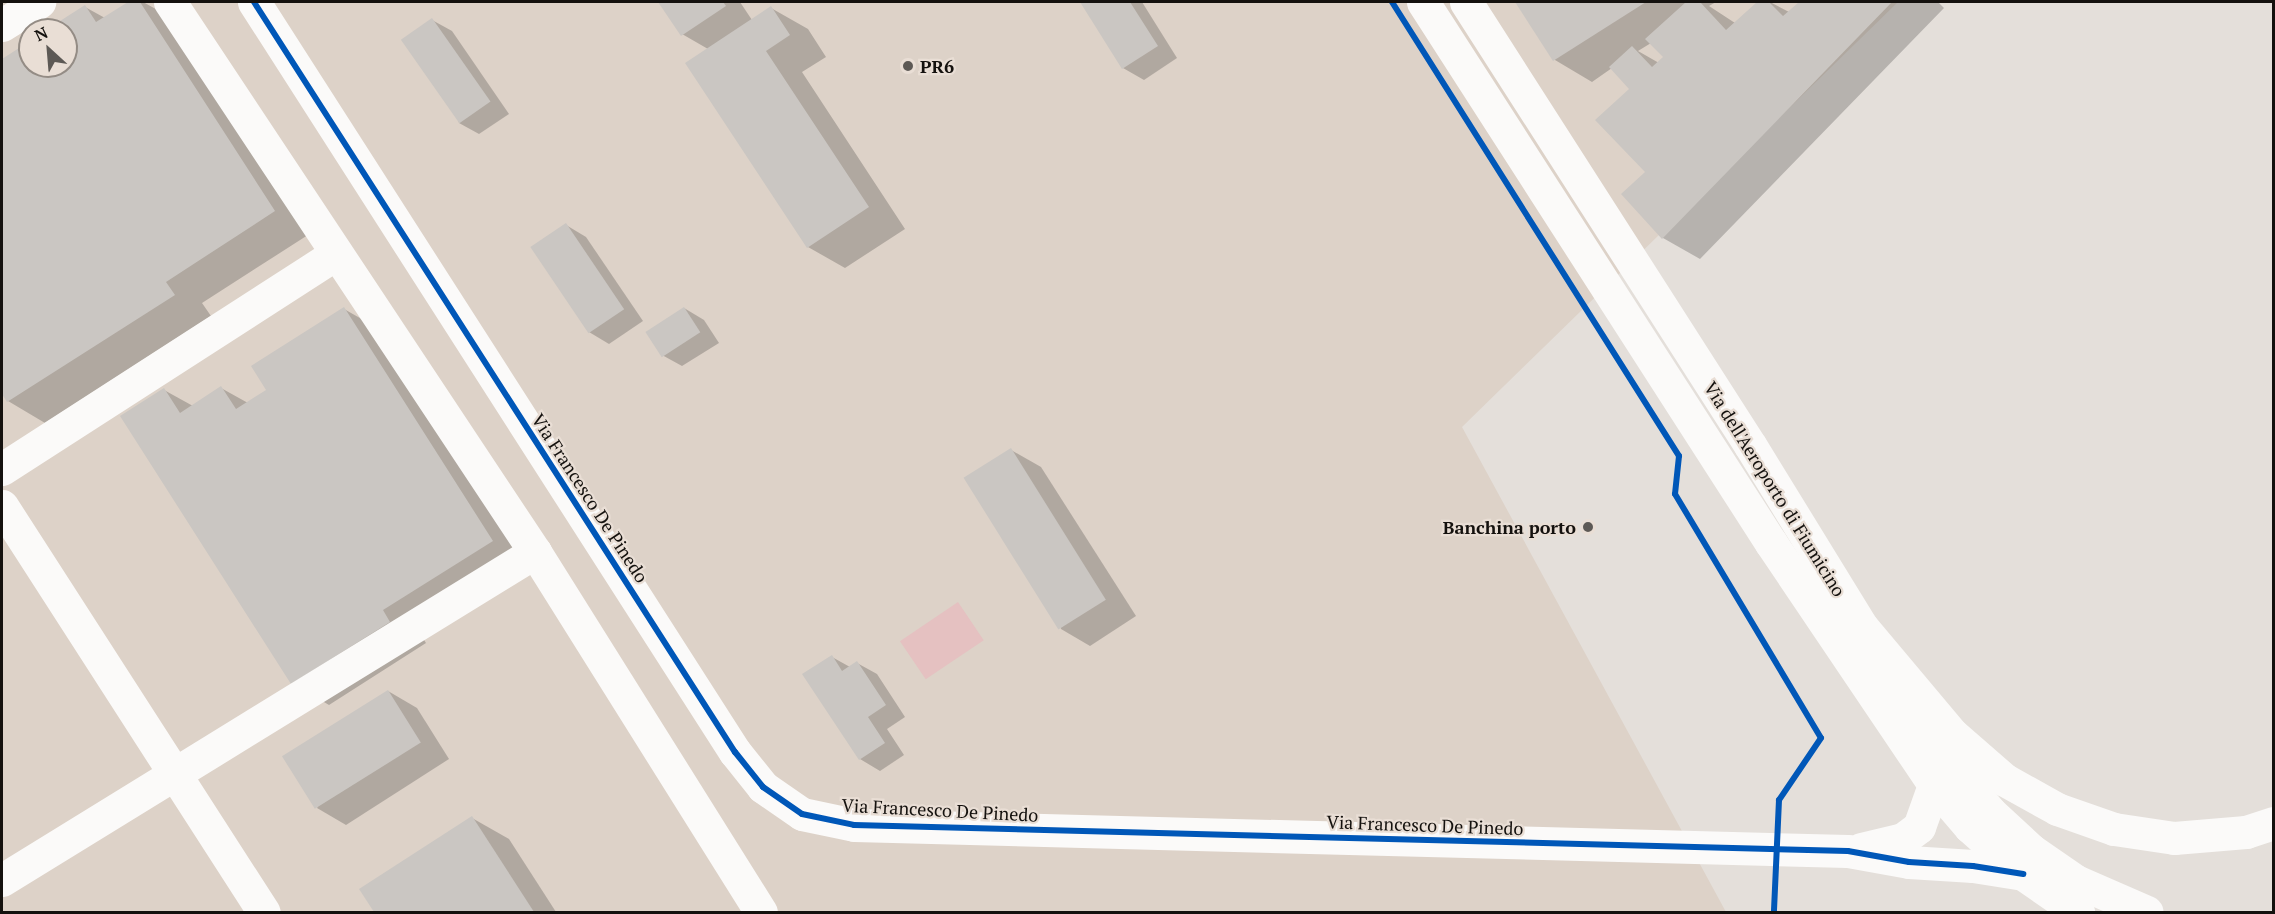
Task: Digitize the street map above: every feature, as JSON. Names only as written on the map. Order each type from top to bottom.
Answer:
[{"type":"street","points":[[2,25],[39,2]]},
{"type":"street","points":[[170,2],[335,254],[535,552],[761,912]]},
{"type":"street","name":"Via Francesco De Pinedo","points":[[254,2],[735,752],[763,787],[802,814],[854,825],[1848,851],[2023,874]]},
{"type":"street","name":"Via dell'Aeroporto di Fiumicino","points":[[1423,2],[1771,543],[1934,785],[1970,827],[2023,874],[2078,912]]},
{"type":"street","name":"Via dell'Aeroporto di Fiumicino","points":[[1466,2],[1750,445],[1941,755],[1990,812],[2031,850],[2076,881],[2147,912]]},
{"type":"street","points":[[2,469],[335,254]]},
{"type":"street","points":[[2,506],[264,912]]},
{"type":"street","points":[[2,880],[535,552]]},
{"type":"street","points":[[1858,622],[1952,734],[2005,780],[2058,809],[2114,829],[2174,837],[2246,832],[2274,823]]},
{"type":"street","name":"Via Francesco De Pinedo","points":[[1848,851],[1903,839],[1920,827],[1934,785]]},
{"type":"shaded area","points":[[2,2],[1898,2],[1462,427],[1726,912],[2,912]]},
{"type":"shaded area","points":[[958,602],[984,640],[926,679],[900,641]]},
{"type":"building","points":[[128,2],[140,2],[275,211],[166,282],[175,295],[7,402],[2,394],[2,59],[18,49],[18,78],[78,78],[78,18],[65,18],[85,5],[96,22]]},
{"type":"building","points":[[658,2],[723,2],[726,6],[681,36]]},
{"type":"building","points":[[1080,2],[1130,2],[1158,46],[1122,69]]},
{"type":"building","points":[[1515,2],[1646,2],[1553,61]]},
{"type":"building","points":[[1686,2],[1700,2],[1726,30],[1757,2],[1769,2],[1783,16],[1799,2],[1892,2],[1662,239],[1621,194],[1645,172],[1595,120],[1629,89],[1609,67],[1632,46],[1652,67],[1663,57],[1645,39]]},
{"type":"building","points":[[771,6],[790,35],[766,51],[869,207],[807,248],[685,63]]},
{"type":"building","points":[[432,18],[491,102],[459,123],[401,40]]},
{"type":"building","points":[[566,223],[624,309],[589,333],[530,247]]},
{"type":"building","points":[[344,307],[493,541],[383,610],[390,622],[291,684],[120,416],[164,388],[180,413],[221,386],[236,409],[266,390],[251,366]]},
{"type":"building","points":[[684,307],[700,332],[662,357],[645,332]]},
{"type":"building","points":[[1011,448],[1106,600],[1058,629],[964,478]]},
{"type":"building","points":[[832,655],[842,671],[857,661],[886,705],[868,717],[885,743],[859,760],[802,674]]},
{"type":"building","points":[[388,690],[421,743],[315,809],[282,756]]},
{"type":"building","points":[[472,816],[534,912],[374,912],[359,889]]},
{"type":"cycle path","points":[[254,2],[735,752],[763,787],[802,814],[854,825],[1848,851],[1909,862],[1973,866],[2023,874]]},
{"type":"cycle path","points":[[1392,2],[1679,456],[1675,494],[1821,738],[1779,800],[1774,912]]},
{"type":"place","name":"PR6","points":[[908,66]]},
{"type":"place","name":"Banchina porto","points":[[1588,527]]}]
